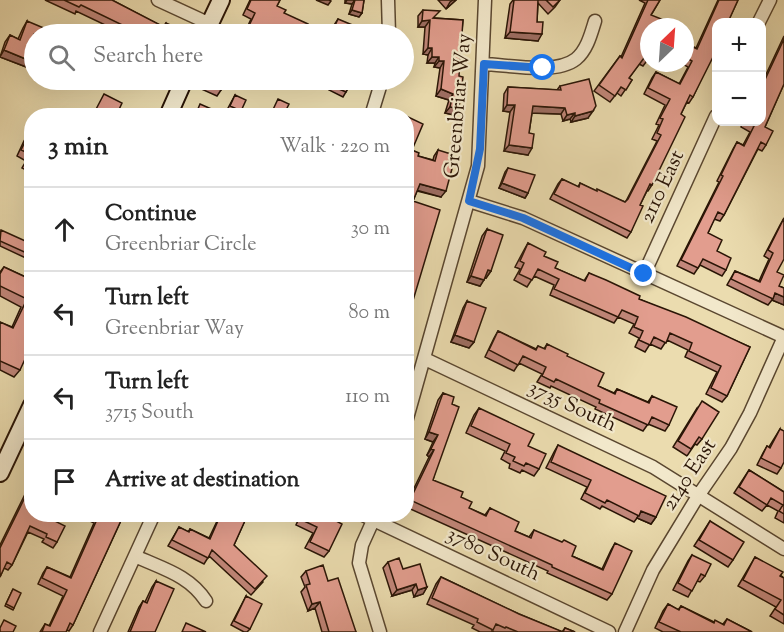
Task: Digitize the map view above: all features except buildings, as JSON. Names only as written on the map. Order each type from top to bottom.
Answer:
[{"type":"street","points":[[158,0],[199,24]]},
{"type":"street","points":[[209,24],[221,0]]},
{"type":"street","points":[[388,0],[389,24]]},
{"type":"street","name":"Greenbriar Way","points":[[414,395],[469,201],[480,149],[486,0]]},
{"type":"street","points":[[761,18],[770,0]]},
{"type":"street","points":[[484,64],[543,68],[561,66],[577,58],[588,42],[595,21]]},
{"type":"street","points":[[172,108],[180,90]]},
{"type":"street","points":[[373,108],[379,90]]},
{"type":"street","name":"2110 East","points":[[644,274],[712,126]]},
{"type":"street","points":[[469,201],[523,218],[784,337]]},
{"type":"street","name":"2140 East","points":[[625,632],[653,570],[698,496],[731,448],[750,413],[784,337]]},
{"type":"street","name":"3735 South","points":[[425,359],[653,467],[784,549]]},
{"type":"street","points":[[0,473],[24,422]]},
{"type":"street","points":[[100,632],[150,522]]},
{"type":"street","points":[[373,522],[360,551],[359,564],[380,632]]},
{"type":"street","name":"3780 South","points":[[385,522],[609,632]]},
{"type":"street","points":[[135,556],[186,579],[197,588],[206,601]]},
{"type":"route","points":[[543,68],[484,64],[480,149],[469,201],[523,218],[644,274]]}]
